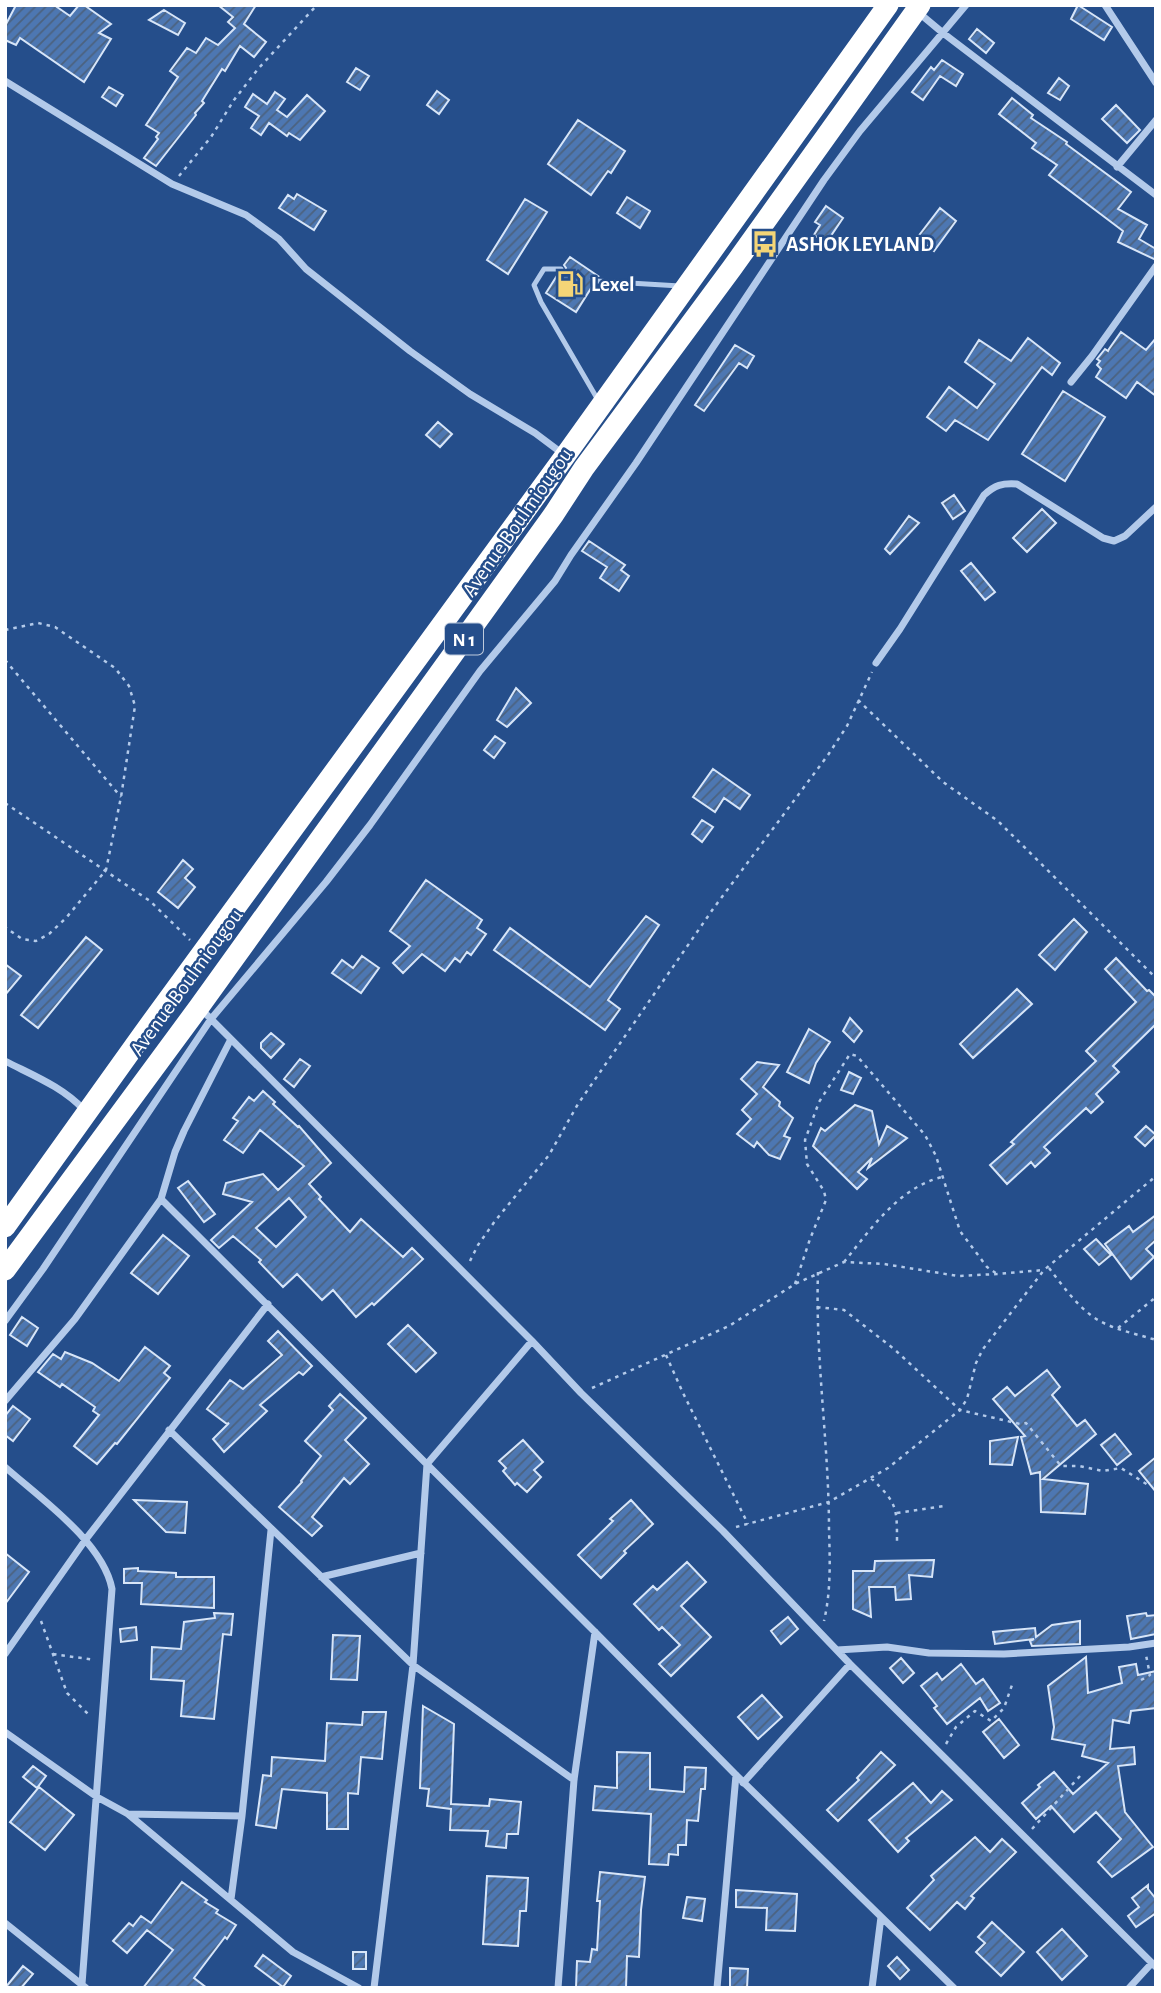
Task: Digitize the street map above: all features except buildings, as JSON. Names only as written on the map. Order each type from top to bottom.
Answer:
[{"type":"highway","name":"Avenue Boulmiougou","points":[[5,1227],[565,456],[887,5]]},
{"type":"highway","name":"Avenue Boulmiougou","points":[[5,1270],[205,1013],[584,468],[732,268],[918,8]]},
{"type":"street","points":[[5,1321],[43,1269],[205,1013],[326,882],[480,671],[555,581],[824,180],[860,131],[965,5]]},
{"type":"street","points":[[1105,5],[1156,83]]},
{"type":"street","points":[[918,8],[943,33],[1156,195]]},
{"type":"street","points":[[5,81],[172,184],[246,215],[279,240],[306,269],[410,351],[470,394],[535,433],[584,468]]},
{"type":"street","points":[[1117,167],[1156,120]]},
{"type":"street","points":[[1071,382],[1156,266]]},
{"type":"street","points":[[877,663],[984,495],[992,488],[1003,483],[1017,484],[1103,538],[1114,541],[1125,536],[1156,507]]},
{"type":"street","points":[[205,1013],[581,1393],[723,1531],[850,1664],[1154,1965],[1129,1988]]},
{"type":"street","points":[[5,1401],[75,1319],[161,1199],[184,1131],[231,1039]]},
{"type":"street","points":[[5,1061],[73,1098],[86,1113]]},
{"type":"street","points":[[161,1199],[596,1632],[743,1783],[954,1988]]},
{"type":"street","points":[[5,1654],[86,1539],[268,1304]]},
{"type":"street","points":[[374,1988],[414,1665],[427,1464],[532,1341]]},
{"type":"street","points":[[169,1430],[414,1665],[574,1780]]},
{"type":"street","points":[[5,1468],[86,1539],[109,1576],[112,1589],[84,1986]]},
{"type":"street","points":[[231,1899],[271,1530]]},
{"type":"street","points":[[321,1577],[421,1553]]},
{"type":"street","points":[[558,1988],[574,1780],[596,1632]]},
{"type":"street","points":[[837,1650],[887,1647],[929,1653],[1004,1654],[1156,1643]]},
{"type":"street","points":[[743,1783],[850,1664]]},
{"type":"street","points":[[5,1732],[97,1797],[128,1814],[293,1952],[359,1988]]},
{"type":"street","points":[[717,1988],[736,1775]]},
{"type":"street","points":[[128,1814],[242,1816]]},
{"type":"street","points":[[872,1988],[881,1917]]},
{"type":"street","points":[[5,1923],[84,1986]]},
{"type":"lane","points":[[561,270],[544,269],[534,285],[541,302],[601,406]]},
{"type":"lane","points":[[596,281],[687,286]]},
{"type":"path","points":[[172,184],[211,137],[234,100],[258,69],[317,5]]},
{"type":"path","points":[[5,630],[38,623],[55,627],[115,668],[129,686],[135,706],[106,870],[49,934],[36,941],[22,939],[5,927]]},
{"type":"path","points":[[5,660],[121,797]]},
{"type":"path","points":[[464,1273],[478,1245],[549,1155],[610,1056],[713,909],[836,743],[877,663]]},
{"type":"path","points":[[858,700],[943,782],[998,821],[1156,978]]},
{"type":"path","points":[[5,803],[150,901],[204,953]]},
{"type":"path","points":[[795,1284],[826,1200],[824,1191],[807,1164],[805,1140],[819,1102],[850,1054],[857,1056],[925,1135],[936,1156],[960,1231],[986,1267],[997,1275]]},
{"type":"path","points":[[723,1531],[829,1502],[888,1468],[960,1410],[967,1399],[976,1363],[983,1349],[1046,1268],[1156,1176]]},
{"type":"path","points":[[844,1262],[896,1202],[929,1180],[942,1177]]},
{"type":"path","points":[[581,1393],[730,1326],[795,1284],[844,1262],[884,1264],[958,1276],[997,1275],[1046,1268]]},
{"type":"path","points":[[1046,1268],[1081,1307],[1098,1321],[1156,1339]]},
{"type":"path","points":[[818,1272],[817,1307],[829,1502],[830,1597],[821,1633]]},
{"type":"path","points":[[1117,1328],[1156,1297]]},
{"type":"path","points":[[817,1307],[844,1310],[894,1349],[960,1410],[1020,1424],[1026,1423],[1061,1466],[1079,1466],[1103,1471],[1121,1468],[1148,1485]]},
{"type":"path","points":[[666,1354],[748,1524]]},
{"type":"path","points":[[871,1478],[888,1494],[897,1513],[897,1542]]},
{"type":"path","points":[[897,1513],[944,1506]]},
{"type":"path","points":[[37,1609],[67,1693],[102,1729]]},
{"type":"path","points":[[1141,1680],[1150,1675],[1144,1645]]},
{"type":"path","points":[[53,1654],[107,1661]]},
{"type":"path","points":[[941,1753],[956,1727],[975,1711],[991,1721],[1004,1708],[1012,1685]]},
{"type":"path","points":[[1025,1837],[1080,1776]]},
{"type":"place","name":"ASHOK LEYLAND","points":[[765,244]]},
{"type":"place","name":"Lexel","points":[[570,284]]}]
